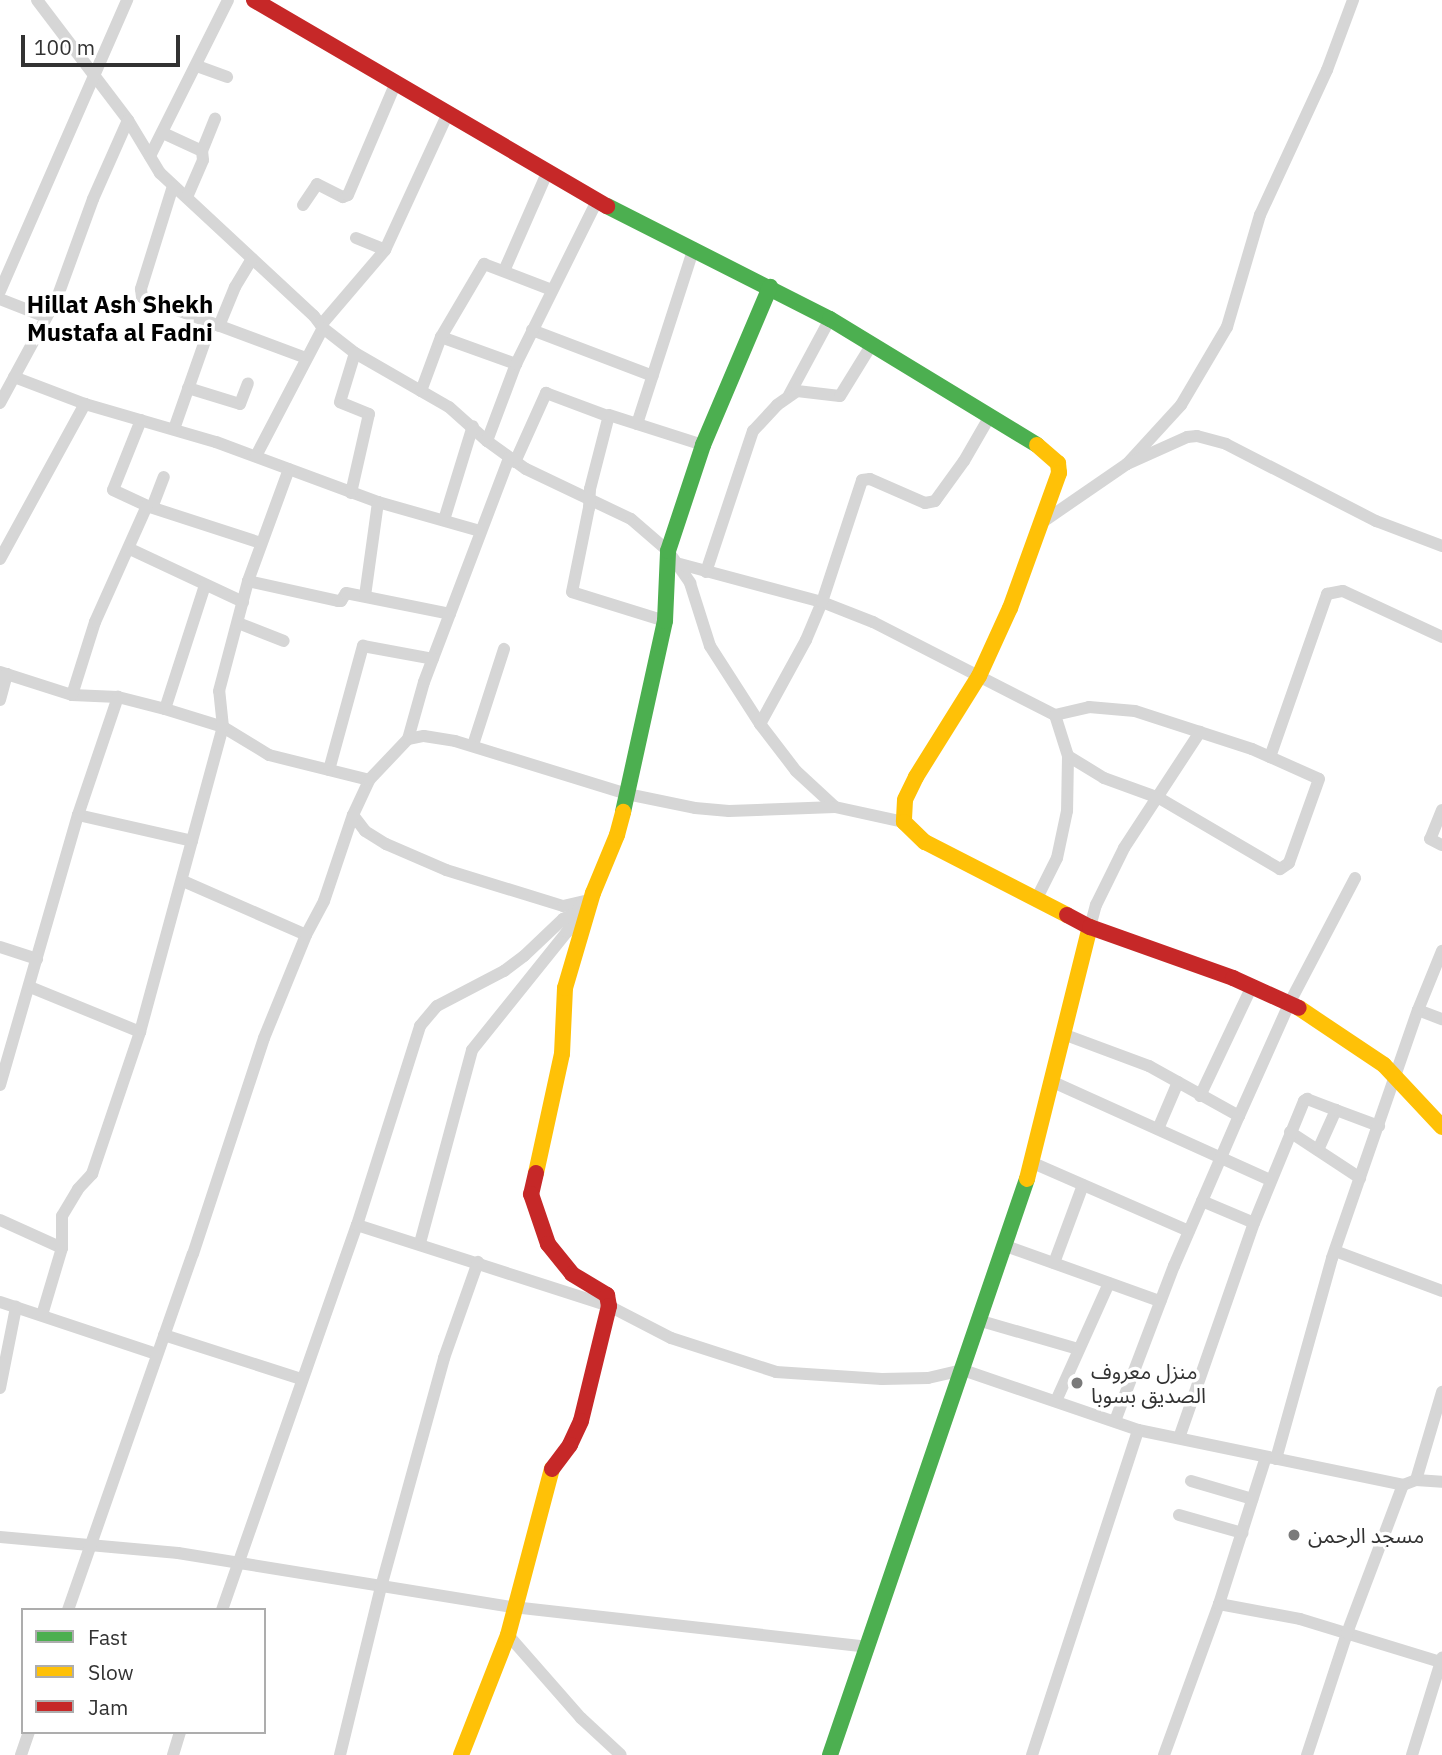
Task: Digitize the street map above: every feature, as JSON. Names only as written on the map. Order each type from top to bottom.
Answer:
[{"type":"street","points":[[37,0],[128,120],[150,156],[173,186],[322,327],[355,353],[449,407],[512,460],[631,519],[668,551],[680,564],[690,583],[710,646],[760,724],[796,771],[835,807]]},
{"type":"street","points":[[0,291],[127,0]]},
{"type":"street","points":[[150,156],[228,0]]},
{"type":"street","points":[[254,0],[597,201],[830,318],[1042,447],[1058,463],[1059,473],[1044,521],[979,676],[916,777],[905,800],[904,822]]},
{"type":"street","points":[[1127,464],[1181,405],[1227,327],[1260,215],[1323,81],[1353,0]]},
{"type":"street","points":[[197,66],[228,77]]},
{"type":"street","points":[[303,205],[317,184],[343,197],[348,195],[395,85]]},
{"type":"street","points":[[256,456],[322,327],[385,250],[447,115]]},
{"type":"street","points":[[187,197],[203,160],[202,151],[215,118]]},
{"type":"street","points":[[0,403],[61,290],[93,199],[128,120]]},
{"type":"street","points":[[163,134],[202,151]]},
{"type":"street","points":[[505,271],[547,173]]},
{"type":"street","points":[[173,186],[140,295],[144,300],[306,358]]},
{"type":"street","points":[[487,441],[516,363],[597,201]]},
{"type":"street","points":[[356,238],[385,250]]},
{"type":"street","points":[[637,424],[694,248]]},
{"type":"street","points":[[174,429],[215,325],[252,259]]},
{"type":"street","points":[[421,391],[441,337],[484,264],[552,290]]},
{"type":"street","points":[[461,1755],[508,1635],[513,1607],[553,1464],[570,1445],[581,1422],[609,1306],[607,1295],[572,1274],[548,1244],[531,1194],[562,1054],[565,988],[593,892],[617,835],[627,794],[666,621],[668,551],[703,445],[770,287]]},
{"type":"street","points":[[0,299],[46,317]]},
{"type":"street","points":[[706,572],[751,435],[789,395],[830,318]]},
{"type":"street","points":[[532,330],[653,376]]},
{"type":"street","points":[[441,337],[516,363]]},
{"type":"street","points":[[789,395],[804,390],[840,396],[872,344]]},
{"type":"street","points":[[351,493],[369,415],[340,402],[355,353]]},
{"type":"street","points":[[14,377],[85,404],[256,456],[378,502],[480,531]]},
{"type":"street","points":[[188,388],[240,404],[248,383]]},
{"type":"street","points":[[69,1608],[264,1038],[306,935],[324,901],[353,815],[369,780],[408,739],[433,659],[480,531],[546,393],[608,416],[611,414],[703,445]]},
{"type":"street","points":[[0,559],[85,404]]},
{"type":"street","points":[[608,416],[572,592],[666,621]]},
{"type":"street","points":[[760,724],[806,640],[822,602],[863,478],[925,503],[935,501],[964,461],[990,416]]},
{"type":"street","points":[[141,420],[113,491],[261,543]]},
{"type":"street","points":[[444,520],[473,426]]},
{"type":"street","points":[[1044,521],[1127,464],[1187,437],[1208,437],[1377,521],[1442,546]]},
{"type":"street","points":[[42,1315],[62,1248],[62,1216],[78,1189],[92,1174],[140,1032],[223,727],[219,691],[248,581],[289,469]]},
{"type":"street","points":[[72,695],[95,622],[164,477]]},
{"type":"street","points":[[365,596],[378,502]]},
{"type":"street","points":[[130,549],[243,602]]},
{"type":"street","points":[[680,564],[822,602],[891,630],[1055,715],[1089,707],[1135,711],[1270,757],[1320,779],[1286,867],[1275,867],[1159,798],[1104,778],[1068,756]]},
{"type":"street","points":[[248,581],[338,601],[341,601],[346,593],[450,614]]},
{"type":"street","points":[[164,709],[205,585]]},
{"type":"street","points":[[1270,757],[1326,594],[1343,591],[1442,637]]},
{"type":"street","points":[[238,624],[284,642]]},
{"type":"street","points":[[329,770],[363,646],[433,659]]},
{"type":"street","points":[[473,745],[504,649]]},
{"type":"street","points":[[0,699],[4,673],[72,695],[118,697],[223,727],[269,755],[369,780]]},
{"type":"street","points":[[0,1085],[78,815],[118,697]]},
{"type":"street","points":[[1036,900],[1057,858],[1064,834],[1070,783],[1068,756],[1055,715]]},
{"type":"street","points":[[830,1755],[1033,1163],[1097,905],[1124,848],[1200,732]]},
{"type":"street","points":[[408,739],[439,738],[473,745],[627,794],[695,808],[729,811],[835,807],[904,822],[925,842],[1090,927],[1290,1002],[1350,1038],[1396,1076],[1442,1127]]},
{"type":"street","points":[[1442,810],[1430,839],[1442,845]]},
{"type":"street","points":[[78,815],[192,841]]},
{"type":"street","points":[[353,815],[365,831],[386,844],[446,870],[563,906],[580,908]]},
{"type":"street","points":[[1115,1421],[1160,1301],[1239,1116],[1290,1002],[1355,878]]},
{"type":"street","points":[[183,881],[306,935]]},
{"type":"street","points":[[420,1243],[472,1050],[567,932],[580,908],[593,892]]},
{"type":"street","points":[[223,1608],[356,1225],[420,1026],[437,1006],[504,971],[563,919],[580,908]]},
{"type":"street","points":[[0,947],[37,959]]},
{"type":"street","points":[[1164,1755],[1219,1604],[1252,1499],[1271,1458],[1335,1251],[1418,1010],[1442,951]]},
{"type":"street","points":[[1200,1096],[1252,986]]},
{"type":"street","points":[[30,987],[140,1032]]},
{"type":"street","points":[[1418,1010],[1442,1019]]},
{"type":"street","points":[[1063,1034],[1149,1066],[1239,1116]]},
{"type":"street","points":[[1053,1082],[1270,1180]]},
{"type":"street","points":[[1158,1129],[1178,1082]]},
{"type":"street","points":[[1179,1438],[1254,1223],[1305,1099],[1379,1126]]},
{"type":"street","points":[[1318,1150],[1336,1110]]},
{"type":"street","points":[[1290,1132],[1360,1178]]},
{"type":"street","points":[[1033,1163],[1189,1231]]},
{"type":"street","points":[[1054,1263],[1083,1185]]},
{"type":"street","points":[[1202,1201],[1254,1223]]},
{"type":"street","points":[[0,1220],[62,1248]]},
{"type":"street","points":[[356,1225],[420,1243],[609,1306],[671,1338],[776,1372],[882,1379],[928,1378],[963,1370],[1138,1430],[1403,1485],[1416,1480],[1442,1482]]},
{"type":"street","points":[[1006,1245],[1160,1301]]},
{"type":"street","points":[[1335,1251],[1442,1291]]},
{"type":"street","points":[[340,1755],[381,1587],[444,1358],[478,1262]]},
{"type":"street","points":[[1056,1401],[1109,1283]]},
{"type":"street","points":[[0,1302],[156,1354]]},
{"type":"street","points":[[0,1388],[16,1307]]},
{"type":"street","points":[[981,1321],[1078,1349]]},
{"type":"street","points":[[164,1335],[301,1379]]},
{"type":"street","points":[[1416,1480],[1442,1392]]},
{"type":"street","points":[[1032,1755],[1138,1430]]},
{"type":"street","points":[[1191,1481],[1252,1499]]},
{"type":"street","points":[[1307,1755],[1347,1633],[1403,1485]]},
{"type":"street","points":[[1179,1515],[1242,1533]]},
{"type":"street","points":[[0,1537],[144,1549],[239,1561],[381,1587],[513,1607],[867,1647]]},
{"type":"street","points":[[1219,1604],[1300,1619],[1441,1660],[1412,1755]]},
{"type":"street","points":[[508,1635],[581,1718],[621,1755]]},
{"type":"street","points":[[21,1755],[28,1734]]},
{"type":"street","points":[[173,1755],[179,1734]]},
{"type":"traffic: fast","points":[[607,206],[830,319],[1037,445]]},
{"type":"traffic: fast","points":[[623,812],[665,621],[668,551],[703,445],[770,287]]},
{"type":"traffic: fast","points":[[830,1755],[1027,1179]]},
{"type":"traffic: slow","points":[[1037,445],[1058,463],[1059,473],[1010,608],[979,676],[916,777],[905,800],[904,822],[925,842],[1067,915]]},
{"type":"traffic: slow","points":[[536,1173],[562,1054],[565,988],[593,893],[617,835],[623,812]]},
{"type":"traffic: slow","points":[[1027,1179],[1090,927]]},
{"type":"traffic: slow","points":[[1299,1008],[1384,1065],[1442,1127]]},
{"type":"traffic: slow","points":[[461,1755],[508,1635],[552,1469]]},
{"type":"traffic: jam","points":[[254,0],[607,206]]},
{"type":"traffic: jam","points":[[1067,915],[1090,927],[1233,978],[1299,1008]]},
{"type":"traffic: jam","points":[[536,1173],[531,1194],[548,1244],[572,1274],[607,1295],[609,1306],[581,1421],[570,1445],[552,1469]]},
{"type":"place","name":"منزل معروف الصديق بسوبا","points":[[1077,1383]]},
{"type":"place","name":"مسجد الرحمن","points":[[1294,1535]]},
{"type":"district","name":"Hillat Ash Shekh Mustafa al Fadni","points":[[120,319]]}]
